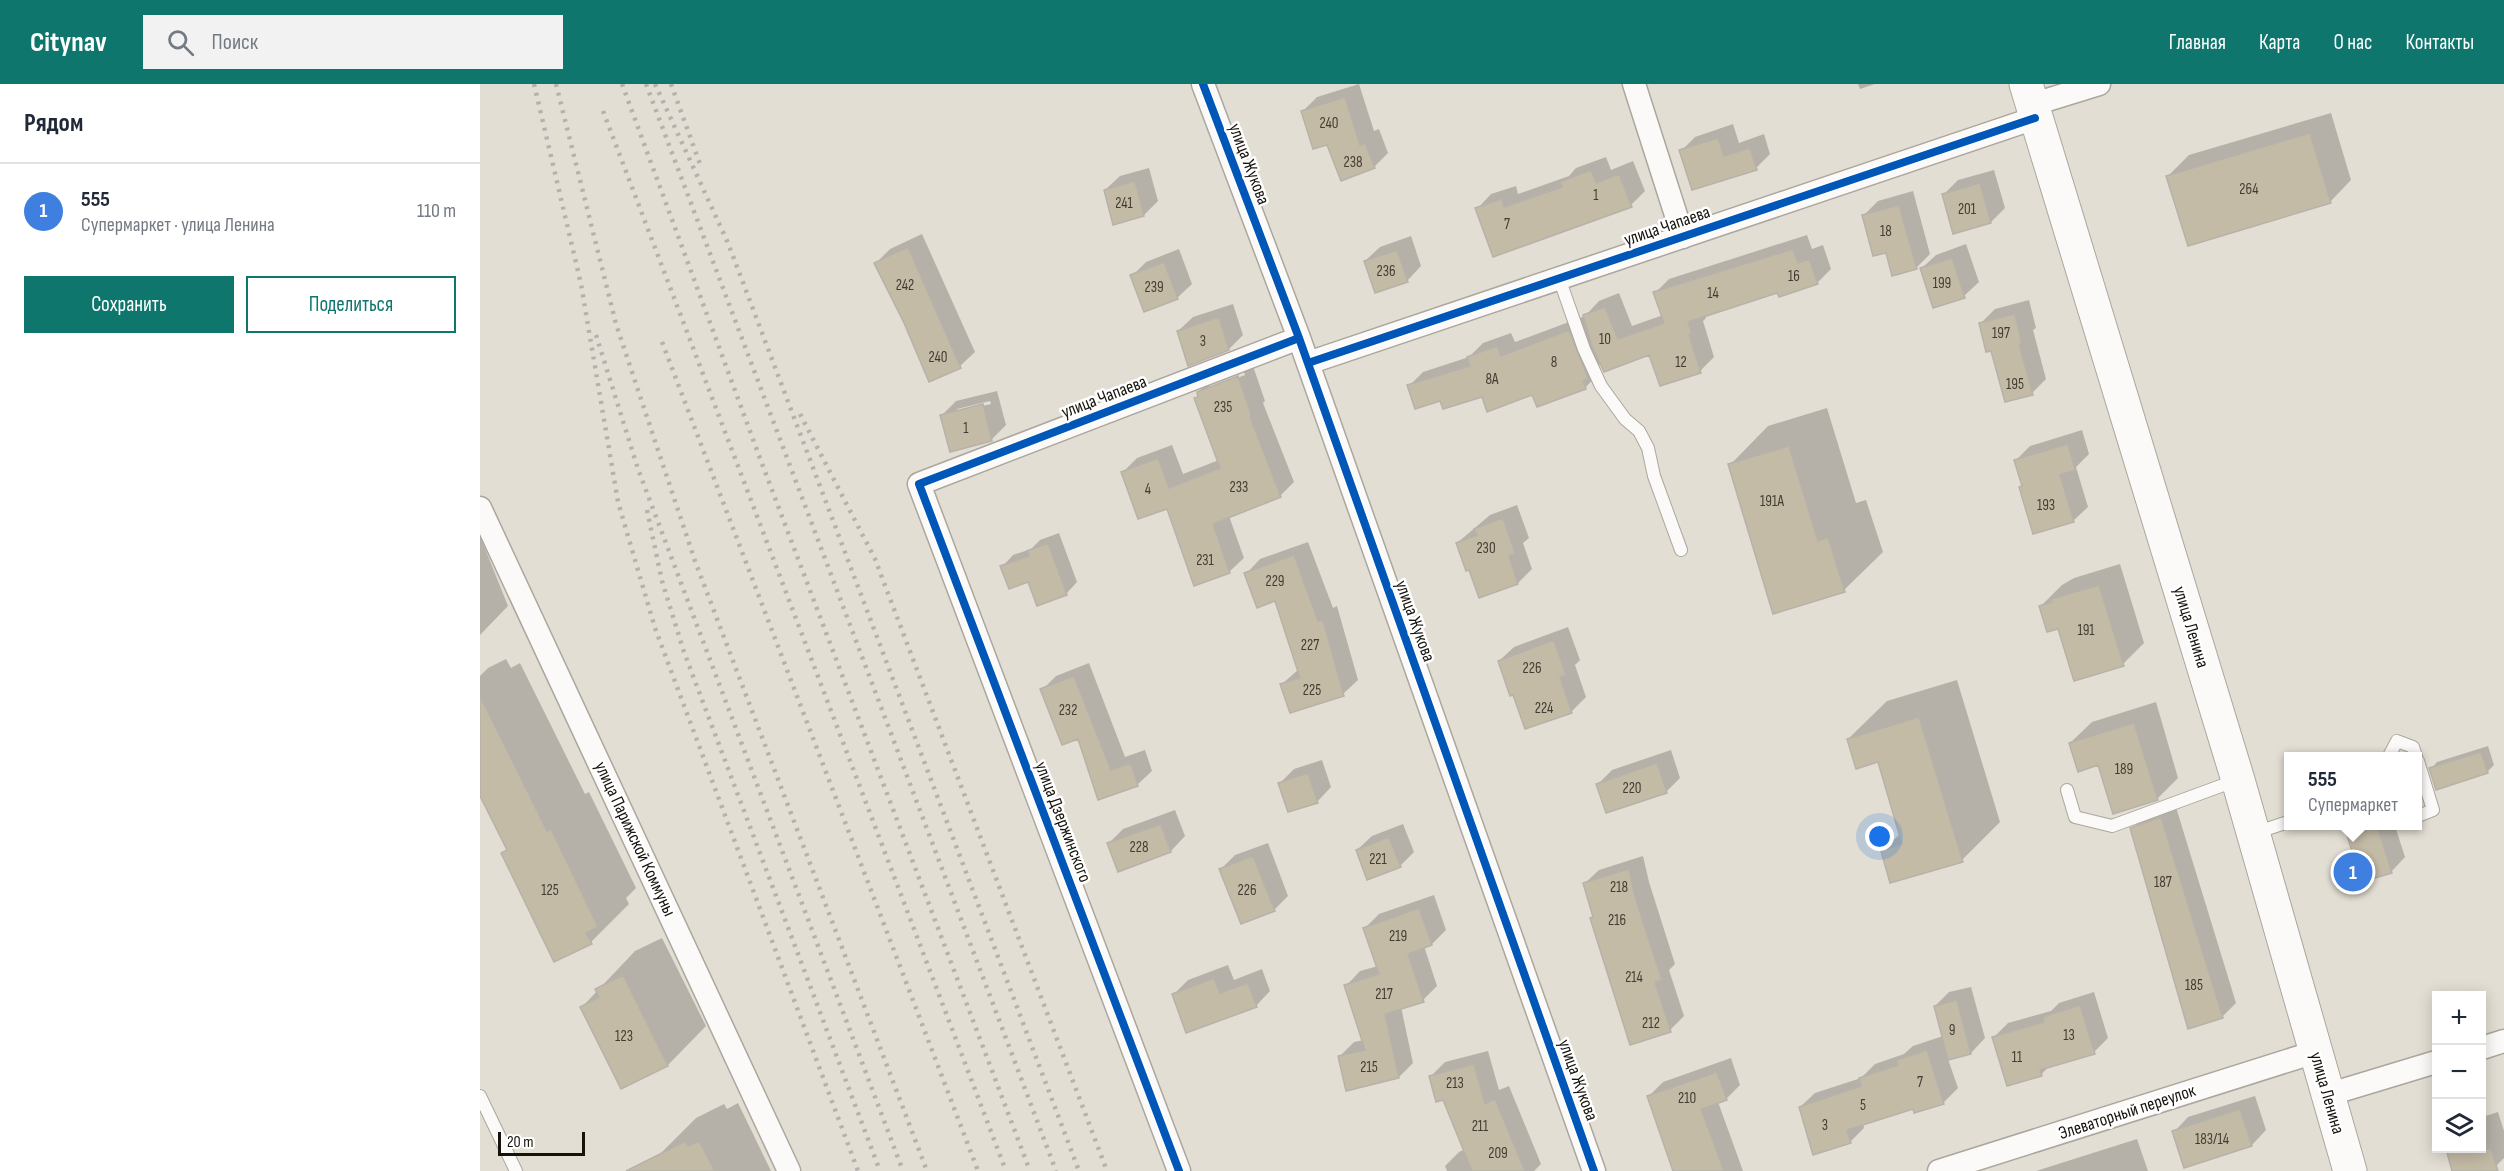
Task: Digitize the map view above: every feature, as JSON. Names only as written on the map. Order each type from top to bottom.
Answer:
[{"type":"main road","name":"улица Ленина","points":[[2031,102],[2254,833],[2350,1171]]},
{"type":"street","name":"улица Жукова","points":[[1203,84],[1308,363],[1594,1171]]},
{"type":"street","points":[[1635,84],[1683,237]]},
{"type":"street","name":"улица Чапаева","points":[[1308,363],[1683,237],[2031,102],[2099,84]]},
{"type":"street","name":"улица Чапаева","points":[[919,484],[1299,338]]},
{"type":"street","name":"улица Дзержинского","points":[[919,484],[1179,1171]]},
{"type":"street","name":"улица Парижской Коммуны","points":[[480,508],[789,1171]]},
{"type":"street","points":[[2486,1046],[2504,1041]]},
{"type":"street","name":"Элеваторный переулок","points":[[1939,1171],[2315,1052]]},
{"type":"street","points":[[2327,1095],[2432,1063]]},
{"type":"lane","points":[[1559,278],[1584,349],[1601,386],[1625,419],[1638,431],[1648,447],[1652,469],[1681,550]]},
{"type":"lane","points":[[2391,752],[2397,741],[2413,747],[2415,752]]},
{"type":"lane","points":[[2422,774],[2433,810],[2422,814]]},
{"type":"lane","points":[[2067,790],[2075,817],[2112,825],[2238,780]]},
{"type":"lane","points":[[2254,833],[2284,824]]},
{"type":"lane","points":[[480,1096],[516,1171]]},
{"type":"building","points":[[1345,97],[1360,145],[1365,143],[1375,168],[1341,181],[1327,145],[1313,149],[1301,111]]},
{"type":"building","points":[[2310,133],[2331,203],[2188,246],[2166,176]]},
{"type":"building","points":[[1718,138],[1724,156],[1750,148],[1757,170],[1692,190],[1679,150]]},
{"type":"building","points":[[1591,170],[1596,183],[1619,174],[1632,207],[1493,257],[1475,208],[1502,199],[1504,207],[1562,187],[1560,182]]},
{"type":"building","points":[[1135,181],[1144,216],[1113,225],[1104,190]]},
{"type":"building","points":[[1980,183],[1991,223],[1953,234],[1942,194]]},
{"type":"building","points":[[1899,205],[1917,269],[1892,276],[1886,253],[1873,256],[1862,215]]},
{"type":"building","points":[[908,247],[961,368],[929,382],[904,323],[874,263]]},
{"type":"building","points":[[1793,249],[1798,263],[1809,259],[1818,284],[1779,297],[1777,293],[1688,322],[1692,334],[1689,335],[1701,373],[1660,386],[1649,355],[1604,372],[1592,346],[1583,315],[1605,307],[1618,339],[1664,323],[1653,292]]},
{"type":"building","points":[[1397,250],[1408,282],[1375,293],[1364,261]]},
{"type":"building","points":[[1952,258],[1965,298],[1933,308],[1920,268]]},
{"type":"building","points":[[1164,262],[1178,299],[1144,312],[1130,275]]},
{"type":"building","points":[[2015,314],[2022,344],[2019,344],[2033,395],[2005,402],[1991,351],[1986,352],[1979,323]]},
{"type":"building","points":[[1219,317],[1229,350],[1188,366],[1177,331]]},
{"type":"building","points":[[1569,330],[1588,378],[1583,381],[1586,389],[1537,407],[1532,395],[1487,412],[1482,397],[1443,409],[1440,401],[1415,409],[1407,385],[1470,366],[1467,357],[1497,346],[1501,356]]},
{"type":"building","points":[[1238,376],[1252,417],[1250,417],[1281,497],[1213,524],[1230,573],[1194,586],[1167,509],[1138,519],[1121,472],[1158,458],[1169,488],[1220,468],[1194,398],[1198,397],[1197,392]]},
{"type":"building","points":[[983,404],[992,441],[950,452],[940,415]]},
{"type":"building","points":[[2068,444],[2075,470],[2060,475],[2074,522],[2033,534],[2019,487],[2022,486],[2014,460]]},
{"type":"building","points":[[1789,446],[1818,541],[1828,537],[1845,592],[1773,614],[1728,464]]},
{"type":"building","points":[[1503,518],[1515,553],[1509,556],[1518,584],[1479,598],[1456,543],[1477,535],[1474,529]]},
{"type":"building","points":[[1048,543],[1067,595],[1037,606],[1028,582],[1009,589],[1000,566],[1029,556],[1027,551]]},
{"type":"building","points":[[1294,555],[1318,621],[1323,620],[1344,696],[1290,713],[1280,684],[1300,678],[1275,601],[1257,608],[1244,573]]},
{"type":"building","points":[[2099,585],[2124,666],[2074,681],[2058,629],[2047,632],[2039,606],[2052,602],[2051,599]]},
{"type":"building","points":[[1554,640],[1566,675],[1560,677],[1572,713],[1525,729],[1498,661]]},
{"type":"building","points":[[1074,676],[1111,770],[1131,763],[1138,786],[1098,800],[1078,739],[1062,745],[1040,689]]},
{"type":"building","points":[[480,696],[547,831],[551,829],[598,927],[586,933],[592,944],[554,962],[501,853],[507,850],[480,796]]},
{"type":"building","points":[[1919,717],[1963,862],[1890,883],[1881,851],[1902,844],[1878,762],[1856,769],[1847,739]]},
{"type":"building","points":[[2134,723],[2158,800],[2113,814],[2098,765],[2078,772],[2069,743]]},
{"type":"building","points":[[2481,752],[2488,773],[2436,790],[2429,768]]},
{"type":"building","points":[[1657,763],[1667,793],[1606,813],[1596,784]]},
{"type":"building","points":[[1308,773],[1318,803],[1288,812],[1278,783]]},
{"type":"building","points":[[2161,817],[2223,1018],[2188,1029],[2130,828]]},
{"type":"building","points":[[1161,824],[1171,852],[1118,872],[1107,843]]},
{"type":"building","points":[[2345,830],[2379,830],[2392,873],[2361,882]]},
{"type":"building","points":[[1389,837],[1401,867],[1367,880],[1356,850]]},
{"type":"building","points":[[1253,856],[1275,911],[1241,924],[1219,869]]},
{"type":"building","points":[[1629,869],[1635,897],[1662,980],[1655,982],[1671,1032],[1630,1045],[1590,918],[1593,917],[1583,883]]},
{"type":"building","points":[[1419,908],[1432,945],[1408,954],[1424,1002],[1385,1014],[1399,1078],[1346,1091],[1338,1056],[1365,1050],[1344,985],[1379,974],[1363,928]]},
{"type":"building","points":[[623,975],[668,1066],[621,1089],[580,1007],[599,997],[595,989]]},
{"type":"building","points":[[1214,978],[1220,993],[1248,983],[1257,1007],[1186,1033],[1172,994]]},
{"type":"building","points":[[1957,1000],[1971,1054],[1948,1060],[1934,1006]]},
{"type":"building","points":[[2080,1005],[2095,1054],[2040,1070],[2042,1076],[2007,1086],[1992,1037],[2044,1022],[2043,1017]]},
{"type":"building","points":[[1927,1050],[1944,1104],[1914,1113],[1913,1109],[1847,1130],[1851,1143],[1813,1155],[1799,1107],[1861,1086],[1859,1078],[1898,1065],[1897,1060]]},
{"type":"building","points":[[1474,1064],[1485,1104],[1495,1099],[1525,1171],[1472,1171],[1443,1100],[1436,1102],[1429,1076]]},
{"type":"building","points":[[1717,1072],[1727,1100],[1701,1109],[1724,1171],[1673,1171],[1647,1096]]},
{"type":"building","points":[[2240,1109],[2252,1146],[2184,1168],[2172,1131]]},
{"type":"building","points":[[686,1141],[688,1146],[699,1141],[715,1171],[626,1171]]},
{"type":"building","points":[[2486,1149],[2491,1149],[2498,1171],[2452,1171],[2447,1153],[2486,1153]]},
{"type":"railway","points":[[534,84],[581,284],[618,502],[655,628],[858,1171]]},
{"type":"railway","points":[[556,84],[616,324],[695,561],[927,1171]]},
{"type":"railway","points":[[622,84],[761,461],[1030,1171]]},
{"type":"railway","points":[[646,84],[1056,1171]]},
{"type":"railway","points":[[655,84],[728,243],[1079,1171]]},
{"type":"railway","points":[[671,84],[700,164]]},
{"type":"railway","points":[[603,111],[1006,1171]]},
{"type":"railway","points":[[596,335],[638,469],[903,1171]]},
{"type":"railway","points":[[662,342],[978,1171]]},
{"type":"railway","points":[[800,414],[875,559],[1107,1171]]},
{"type":"railway","points":[[647,510],[662,581],[684,652],[880,1171]]},
{"type":"cycle path","points":[[1203,84],[1299,338],[1594,1171]]},
{"type":"cycle path","points":[[1308,363],[2035,118]]},
{"type":"cycle path","points":[[1179,1171],[919,484],[1299,338]]},
{"type":"place","name":"555","points":[[2353,872]]}]
